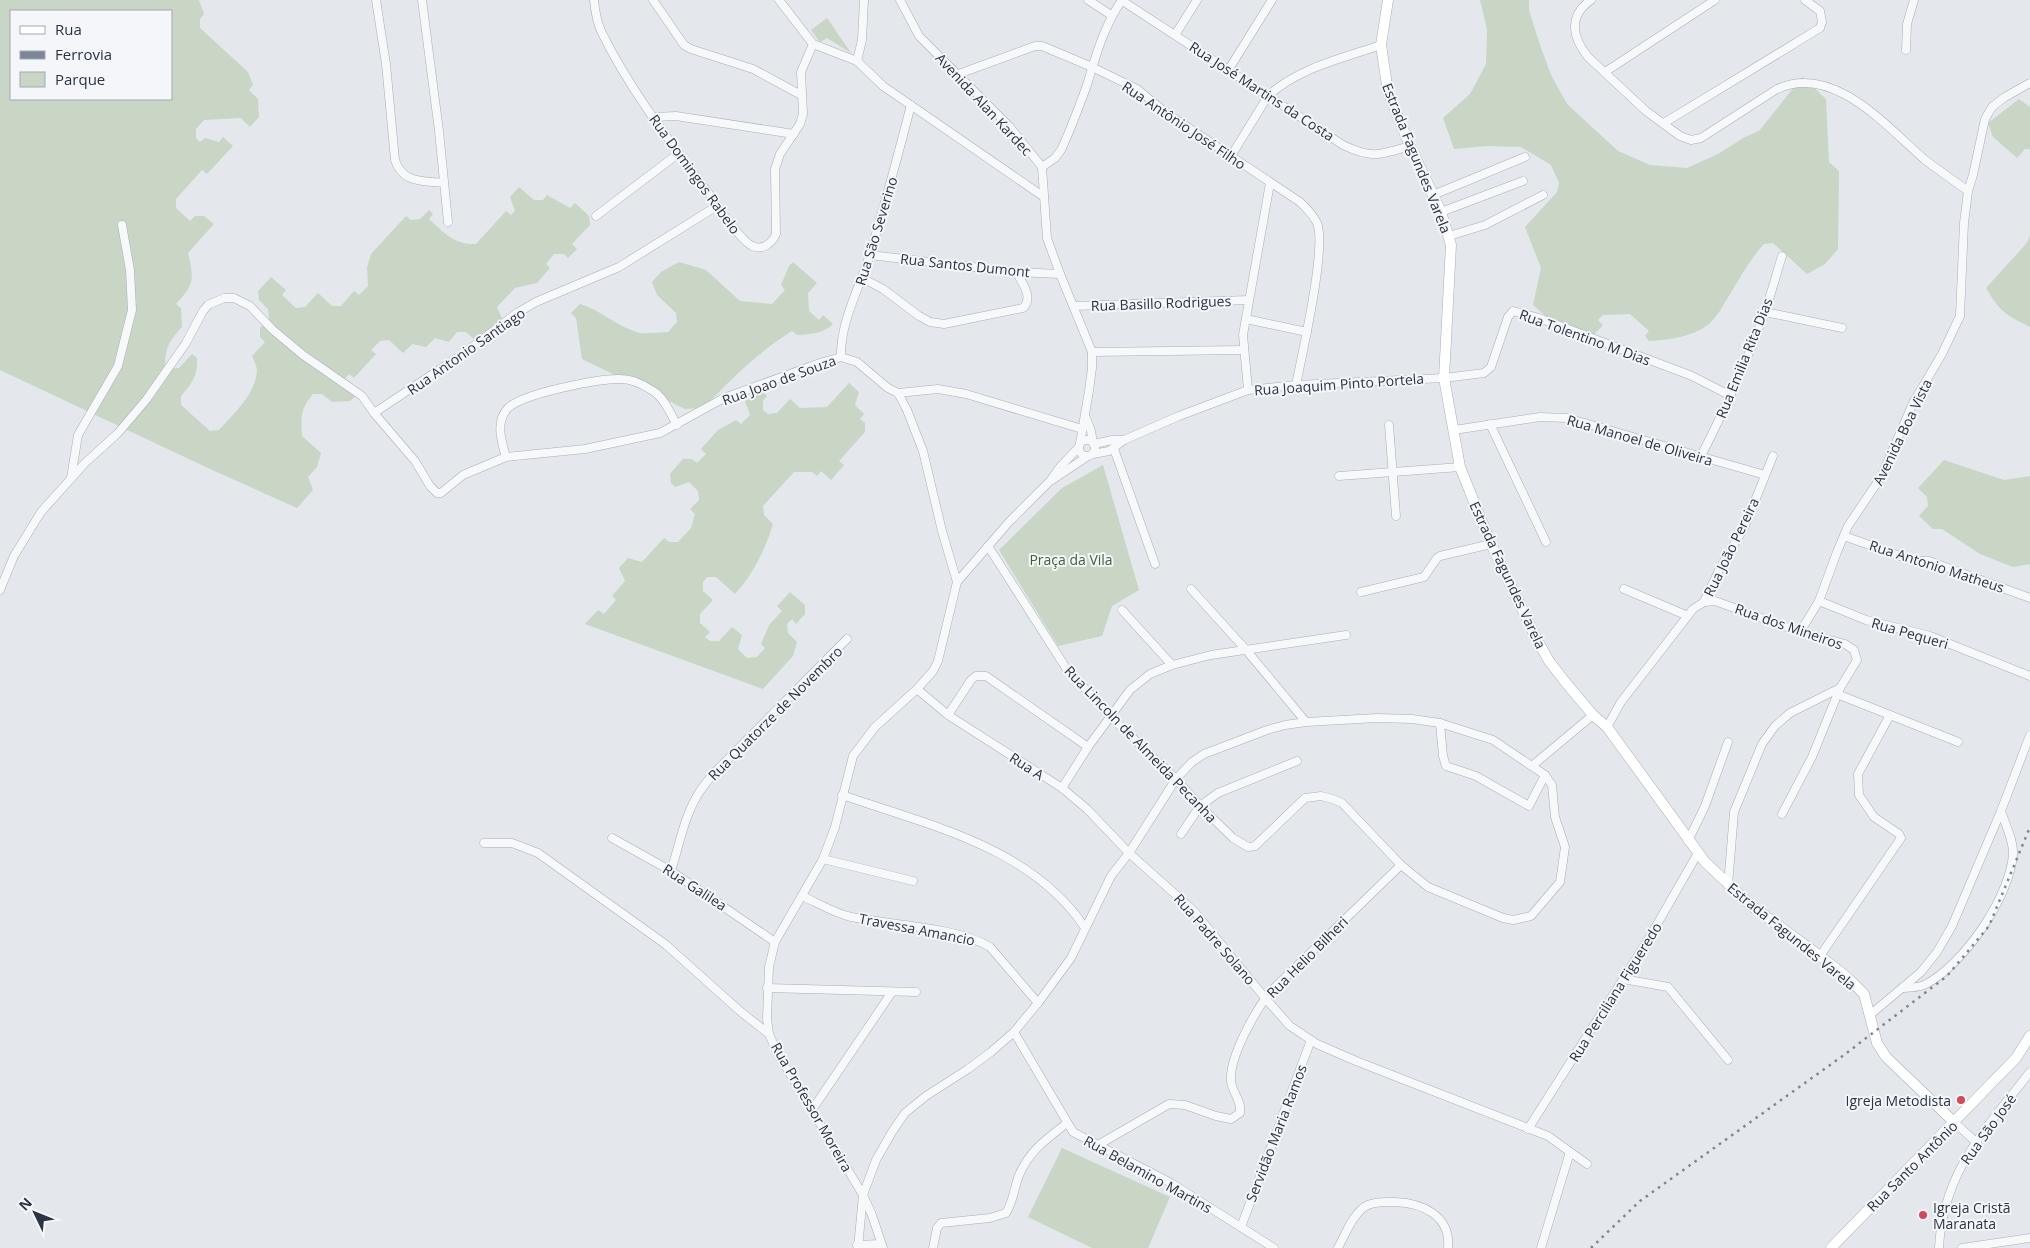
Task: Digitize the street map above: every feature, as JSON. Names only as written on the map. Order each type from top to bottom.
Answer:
[{"type":"street","points":[[376,0],[386,64],[397,167],[408,178],[443,183]]},
{"type":"street","points":[[422,0],[439,131],[448,222]]},
{"type":"street","name":"Rua Domingos Rabelo","points":[[594,0],[600,31],[626,75],[717,206],[743,240],[753,247],[767,246],[773,241],[776,234],[775,170],[780,154],[800,124],[803,114],[800,72],[813,44]]},
{"type":"street","points":[[653,0],[684,45],[753,69],[801,95]]},
{"type":"street","points":[[779,0],[813,44],[857,61],[883,86],[1044,197]]},
{"type":"street","points":[[857,61],[862,40],[864,0]]},
{"type":"street","name":"Avenida Alan Kardec","points":[[900,0],[919,36],[1009,126],[1042,167],[1048,238],[1060,274],[1092,352],[1086,418]]},
{"type":"street","points":[[1088,0],[1111,15]]},
{"type":"street","points":[[1042,167],[1055,158],[1061,150],[1111,15],[1122,0]]},
{"type":"street","name":"Rua José Martins da Costa","points":[[1122,0],[1268,96],[1358,152],[1380,155],[1410,146]]},
{"type":"street","points":[[1175,35],[1197,0]]},
{"type":"street","points":[[1229,69],[1272,0]]},
{"type":"street","name":"Estrada Fagundes Varela","points":[[1388,0],[1381,45],[1388,92],[1410,146],[1441,212],[1449,236],[1451,260],[1444,378],[1460,467],[1491,544],[1536,638],[1549,661],[1593,715],[1607,727],[1698,853],[1728,885],[1753,907],[1820,956],[1849,979],[1864,994],[1871,1014],[1877,1043],[1886,1057],[1955,1123]]},
{"type":"street","points":[[1591,0],[1578,11],[1575,17],[1575,29],[1582,49],[1646,111],[1680,136],[1691,140],[1702,138],[1777,89],[1788,84],[1815,82],[1849,98],[1870,111],[1926,160],[1968,190]]},
{"type":"street","points":[[1605,72],[1715,0]]},
{"type":"street","points":[[1664,123],[1812,34],[1821,25],[1822,16],[1817,7],[1805,0]]},
{"type":"street","points":[[1906,50],[1908,24],[1914,0]]},
{"type":"street","points":[[1231,156],[1268,96],[1283,84],[1308,71],[1381,45]]},
{"type":"street","name":"Rua Antônio José Filho","points":[[956,75],[1038,46],[1092,67],[1137,90],[1165,112],[1300,202],[1311,212],[1317,223],[1320,236],[1319,251],[1307,332],[1296,385]]},
{"type":"street","name":"Avenida Boa Vista","points":[[1800,632],[1819,600],[1844,536],[1881,477],[1913,403],[1942,354],[1960,316],[1964,223],[1968,190],[1985,119],[1992,107],[2005,97],[2030,83]]},
{"type":"street","name":"Rua São Severino","points":[[841,357],[842,334],[870,254],[891,184],[911,106]]},
{"type":"street","points":[[654,117],[676,116],[794,134]]},
{"type":"street","points":[[596,216],[679,153]]},
{"type":"street","points":[[1433,195],[1524,157]]},
{"type":"street","points":[[1441,212],[1523,181]]},
{"type":"street","points":[[1248,390],[1243,350],[1246,319],[1270,183]]},
{"type":"street","points":[[1449,236],[1485,224],[1543,195]]},
{"type":"street","name":"Rua Antonio Santiago","points":[[374,413],[420,384],[517,313],[536,302],[618,267],[717,206]]},
{"type":"street","points":[[71,478],[78,434],[118,366],[132,310],[130,270],[122,225]]},
{"type":"street","name":"Rua Santos Dumont","points":[[870,254],[1016,272],[1060,274]]},
{"type":"street","name":"Rua Emilia Rita Dias","points":[[1700,458],[1731,396],[1765,312],[1782,256]]},
{"type":"street","points":[[862,278],[883,289],[918,316],[930,322],[944,324],[1023,308],[1028,299],[1016,272]]},
{"type":"street","points":[[0,590],[14,556],[41,512],[71,478],[118,433],[146,400],[186,343],[208,305],[224,298],[234,298],[250,306],[273,330],[303,355],[362,396],[374,413]]},
{"type":"street","name":"Rua Basillo Rodrigues","points":[[1074,306],[1249,300]]},
{"type":"street","name":"Rua Tolentino M Dias","points":[[1444,378],[1488,371],[1508,317],[1513,311],[1538,318],[1692,376],[1731,396]]},
{"type":"street","points":[[1765,312],[1842,328]]},
{"type":"street","points":[[1246,319],[1307,332]]},
{"type":"street","points":[[1092,352],[1243,350]]},
{"type":"street","name":"Rua Joao de Souza","points":[[374,413],[415,461],[434,491],[441,493],[463,475],[506,457],[585,449],[660,433],[724,398],[820,362],[841,357],[857,362],[888,388],[898,393],[912,421],[923,451],[942,531],[957,582]]},
{"type":"street","name":"Rua Joaquim Pinto Portela","points":[[1090,455],[1114,449],[1124,440],[1179,416],[1248,390],[1296,385],[1444,378]]},
{"type":"street","points":[[506,457],[501,438],[501,424],[507,410],[515,403],[524,399],[574,385],[612,379],[635,382],[658,394],[677,425]]},
{"type":"street","points":[[898,393],[938,389],[966,394],[1082,429]]},
{"type":"street","name":"Rua Manoel de Oliveira","points":[[1454,430],[1540,417],[1567,418],[1619,432],[1700,458],[1765,475]]},
{"type":"street","points":[[1086,418],[1092,431],[1093,444],[1090,455],[1080,453],[1079,445],[1086,418]]},
{"type":"street","points":[[1490,424],[1546,542]]},
{"type":"street","points":[[1389,425],[1396,516]]},
{"type":"street","name":"Rua Joaquim Pinto Portela","points":[[1079,445],[1088,440],[1093,444],[1112,440],[1124,440]]},
{"type":"street","name":"Rua Professor Moreira","points":[[881,1246],[872,1215],[863,1195],[778,1054],[769,1034],[767,988],[775,942],[823,859],[832,836],[848,768],[853,756],[875,727],[918,689],[933,671],[938,661],[957,582],[988,546],[1050,481],[1079,445]]},
{"type":"street","points":[[1114,449],[1155,564]]},
{"type":"street","name":"Rua Professor Moreira","points":[[1050,481],[1090,455]]},
{"type":"street","name":"Rua João Pereira","points":[[1607,727],[1621,702],[1688,616],[1704,602],[1721,566],[1744,528],[1772,456]]},
{"type":"street","points":[[1339,476],[1460,467]]},
{"type":"street","name":"Rua Antonio Matheus","points":[[1844,536],[1914,561],[1929,561],[2030,598]]},
{"type":"street","points":[[1360,592],[1424,577],[1440,556],[1491,544]]},
{"type":"street","name":"Rua Lincoln de Almeida Pecanha","points":[[988,546],[1066,668],[1110,716],[1176,779],[1232,838],[1248,847],[1252,847],[1305,798],[1321,796],[1342,803],[1401,865]]},
{"type":"street","points":[[1191,589],[1247,651],[1306,722]]},
{"type":"street","points":[[1624,589],[1688,616]]},
{"type":"street","name":"Rua Pequeri","points":[[1819,600],[1866,620],[1930,636],[2030,676]]},
{"type":"street","name":"Rua dos Mineiros","points":[[1704,602],[1715,601],[1800,632],[1845,644],[1854,650],[1857,660],[1839,691]]},
{"type":"street","points":[[1122,610],[1172,665]]},
{"type":"street","points":[[1062,788],[1088,747],[1130,690],[1150,674],[1172,665],[1211,655],[1346,635]]},
{"type":"street","name":"Rua Quatorze de Novembro","points":[[671,870],[689,814],[705,784],[847,640]]},
{"type":"street","points":[[948,715],[970,680],[976,676],[986,676],[1088,747]]},
{"type":"street","name":"Rua A","points":[[918,689],[948,715],[1062,788],[1087,809],[1129,853]]},
{"type":"street","points":[[1782,814],[1812,757],[1839,691]]},
{"type":"street","points":[[1728,885],[1734,812],[1762,744],[1775,726],[1790,713],[1839,691],[1890,715],[1958,742]]},
{"type":"street","points":[[1532,765],[1593,715]]},
{"type":"street","points":[[1820,956],[1901,838],[1900,834],[1874,816],[1860,795],[1858,774],[1890,715]]},
{"type":"street","points":[[881,1246],[858,1247],[863,1195],[876,1160],[892,1132],[905,1113],[926,1096],[968,1069],[1014,1032],[1038,1003],[1071,958],[1111,876],[1129,853],[1176,779],[1192,762],[1214,750],[1268,730],[1306,722],[1377,718],[1440,723],[1493,740],[1532,765],[1545,775],[1552,785],[1555,817],[1565,847],[1564,867],[1560,882],[1531,916],[1513,920],[1503,918],[1428,887],[1401,865]]},
{"type":"street","points":[[1440,723],[1443,756],[1446,766],[1476,776],[1529,806],[1545,775]]},
{"type":"street","points":[[1871,1014],[1921,972],[1937,952],[1952,926],[2001,811],[2030,735]]},
{"type":"street","points":[[1688,841],[1705,806],[1728,742]]},
{"type":"street","points":[[1181,834],[1200,806],[1218,793],[1297,761]]},
{"type":"street","points":[[842,795],[982,844],[1048,886],[1068,904],[1085,928]]},
{"type":"street","points":[[1904,988],[1924,986],[1943,974],[1978,932],[1993,909],[2010,872],[2013,852],[2001,811]]},
{"type":"street","name":"Rua Galilea","points":[[612,838],[671,870],[775,942]]},
{"type":"street","points":[[484,843],[512,843],[538,853],[665,944],[741,1012],[769,1034]]},
{"type":"street","name":"Rua Padre Solano","points":[[1129,853],[1194,911],[1290,1026],[1311,1040],[1356,1061],[1548,1136],[1587,1164]]},
{"type":"street","name":"Rua Perciliana Figueredo","points":[[1528,1129],[1672,901],[1698,853]]},
{"type":"street","points":[[823,859],[913,881]]},
{"type":"street","name":"Rua Helio Bilheri","points":[[1098,1145],[1168,1104],[1185,1105],[1231,1119],[1240,1113],[1242,1104],[1231,1082],[1232,1068],[1256,1010],[1265,998],[1401,865]]},
{"type":"street","name":"Travessa Amancio","points":[[802,896],[849,916],[954,934],[983,942],[990,947],[1038,1003]]},
{"type":"street","points":[[1623,979],[1668,987],[1728,1060]]},
{"type":"street","points":[[767,988],[916,992]]},
{"type":"street","points":[[812,1110],[892,992]]},
{"type":"street","name":"Rua Belamino Martins","points":[[1014,1032],[1073,1132],[1171,1183],[1274,1248]]},
{"type":"street","name":"Rua Santo Antônio","points":[[1831,1248],[1955,1123],[2016,1058],[2030,1036]]},
{"type":"street","name":"Servidão Maria Ramos","points":[[1241,1227],[1311,1040]]},
{"type":"street","name":"Rua São José","points":[[1939,1248],[1940,1230],[1959,1168],[1976,1142],[2030,1072]]},
{"type":"street","points":[[933,1248],[937,1228],[941,1223],[998,1217],[1006,1213],[1013,1200],[1019,1175],[1031,1153],[1067,1123]]},
{"type":"street","points":[[1955,1123],[1976,1142]]},
{"type":"street","points":[[1541,1248],[1570,1152]]},
{"type":"street","points":[[1338,1248],[1357,1215],[1367,1205],[1382,1202],[1411,1203],[1428,1209],[1443,1223],[1449,1236],[1448,1248]]},
{"type":"street","points":[[1962,1248],[2030,1238]]},
{"type":"green space","points":[[0,0],[199,0],[204,14],[200,19],[200,28],[248,72],[253,85],[249,90],[258,99],[259,117],[250,127],[241,118],[204,120],[196,129],[196,138],[200,142],[205,138],[219,142],[223,137],[233,146],[207,174],[202,170],[176,199],[176,208],[190,221],[195,216],[204,216],[214,224],[188,253],[192,275],[190,286],[176,304],[181,308],[182,327],[169,344],[165,364],[170,369],[179,368],[192,354],[197,358],[195,374],[181,396],[181,405],[210,431],[219,430],[243,403],[252,388],[257,371],[252,356],[265,342],[260,337],[260,328],[269,318],[268,309],[259,300],[258,291],[271,277],[286,290],[282,295],[296,308],[305,307],[318,293],[332,306],[341,306],[354,291],[359,295],[368,286],[367,268],[371,254],[406,216],[411,220],[420,219],[429,210],[433,214],[429,219],[445,233],[456,240],[476,244],[506,211],[511,215],[515,211],[510,197],[519,187],[534,200],[543,200],[547,195],[570,208],[575,203],[589,216],[590,225],[572,244],[577,249],[568,258],[564,254],[554,254],[546,264],[550,268],[537,283],[515,288],[497,307],[503,321],[476,341],[466,332],[457,332],[449,342],[435,338],[426,347],[412,344],[403,353],[389,340],[380,341],[371,350],[376,354],[354,378],[349,374],[345,379],[345,388],[355,397],[350,401],[332,402],[322,394],[313,394],[302,414],[302,436],[321,453],[317,467],[308,477],[313,490],[297,508],[0,370]]},
{"type":"green space","points":[[1480,0],[1529,0],[1529,10],[1551,75],[1567,104],[1618,151],[1650,165],[1687,168],[1718,154],[1745,137],[1759,131],[1802,77],[1826,99],[1829,162],[1839,171],[1838,249],[1825,264],[1807,274],[1773,243],[1764,244],[1749,263],[1712,321],[1695,332],[1680,337],[1649,341],[1645,336],[1649,331],[1630,314],[1603,315],[1598,320],[1603,325],[1590,339],[1548,318],[1533,305],[1541,268],[1525,227],[1557,192],[1559,183],[1551,165],[1521,147],[1487,146],[1454,149],[1443,118],[1470,94],[1486,64],[1487,29]]},
{"type":"green space","points":[[827,18],[851,53],[827,38],[820,42],[811,30]]},
{"type":"green space","points":[[2019,99],[2030,107],[2030,149],[2025,149],[2017,158],[1993,137],[1988,123]]},
{"type":"green space","points":[[2030,237],[2030,327],[2004,312],[1995,303],[1986,288]]},
{"type":"green space","points":[[679,262],[706,270],[740,301],[772,304],[785,290],[781,285],[789,266],[793,262],[817,283],[808,293],[809,311],[819,320],[823,315],[833,324],[821,332],[811,334],[797,335],[792,331],[745,366],[704,408],[685,409],[582,359],[576,318],[571,313],[580,304],[595,310],[632,331],[640,333],[668,332],[677,322],[676,313],[657,295],[652,282],[661,272]]},
{"type":"green space","points":[[849,383],[859,392],[855,405],[864,414],[860,419],[865,423],[865,432],[839,461],[844,465],[831,480],[821,471],[817,476],[812,472],[794,472],[763,506],[764,515],[773,524],[758,561],[735,594],[716,577],[707,577],[703,582],[703,591],[713,600],[700,614],[700,623],[710,632],[705,637],[710,641],[719,641],[732,627],[742,635],[738,649],[747,658],[757,657],[765,648],[761,644],[769,625],[782,611],[777,606],[790,592],[805,605],[805,614],[796,624],[792,619],[787,624],[788,633],[797,642],[793,656],[763,689],[585,624],[598,610],[604,614],[616,600],[612,596],[625,581],[619,568],[628,558],[642,562],[664,538],[669,542],[678,542],[691,528],[695,514],[690,509],[699,500],[698,491],[689,482],[675,487],[671,483],[670,474],[683,459],[692,459],[697,463],[706,454],[701,449],[718,430],[736,420],[741,424],[750,415],[745,401],[758,387],[767,396],[763,401],[763,410],[768,414],[777,413],[790,399],[800,408],[827,407]]},
{"type":"green space","points":[[1944,460],[2004,480],[2030,476],[2030,564],[2013,567],[1980,554],[1942,529],[1933,529],[1919,516],[1928,506],[1927,497],[1918,488]]},
{"type":"green space","name":"Praça da Vila","points":[[1103,465],[1139,590],[1112,606],[1102,636],[1058,646],[999,550],[1062,488]]},
{"type":"green space","points":[[1062,1148],[1170,1197],[1148,1248],[1092,1248],[1028,1217]]},
{"type":"railway","points":[[1591,1248],[1640,1201],[1844,1055],[1947,976],[1989,926],[2030,827]]},
{"type":"place","name":"Igreja Metodista","points":[[1961,1100]]},
{"type":"place","name":"Igreja Cristã Maranata","points":[[1923,1215]]}]
